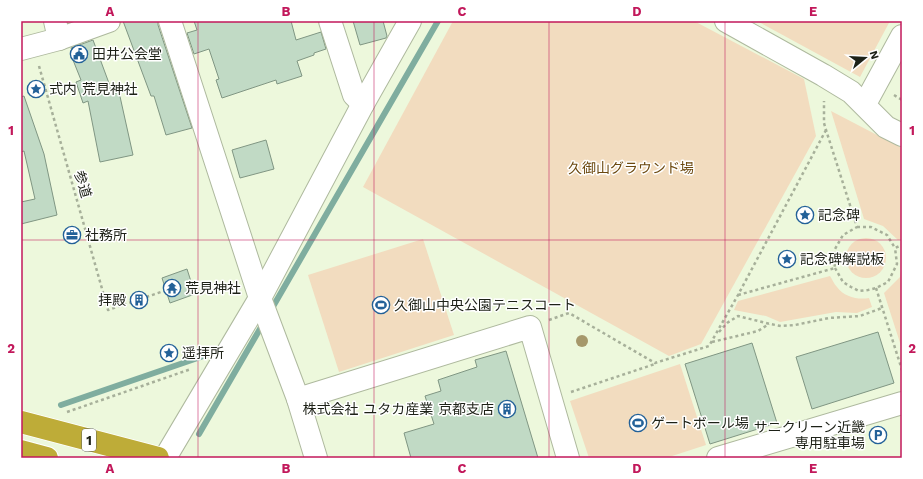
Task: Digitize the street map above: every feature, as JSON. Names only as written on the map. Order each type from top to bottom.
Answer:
[{"type":"highway","name":"1","points":[[21,422],[158,458]]},
{"type":"highway","points":[[21,451],[47,458]]},
{"type":"street","points":[[27,47],[57,30],[109,21]]},
{"type":"street","points":[[170,21],[260,298],[298,399],[316,458]]},
{"type":"street","points":[[330,21],[354,95],[363,104]]},
{"type":"street","points":[[165,458],[260,298],[363,104],[410,21]]},
{"type":"street","points":[[726,21],[851,92],[886,127],[902,135]]},
{"type":"street","points":[[864,104],[902,36]]},
{"type":"street","points":[[298,399],[530,327],[568,458]]},
{"type":"street","points":[[718,458],[902,403]]},
{"type":"path","name":"参道","points":[[27,47],[108,310],[161,292]]},
{"type":"path","points":[[823,75],[824,123],[857,227]]},
{"type":"path","points":[[551,399],[709,346],[738,295],[826,130]]},
{"type":"path","points":[[857,227],[871,227],[887,235],[895,248],[897,264],[888,282],[876,288],[859,291],[851,288],[843,282],[835,268],[835,249],[843,235],[857,227]]},
{"type":"path","points":[[895,248],[902,246]]},
{"type":"path","points":[[738,295],[835,268]]},
{"type":"path","points":[[876,288],[902,370]]},
{"type":"path","points":[[716,335],[727,323],[738,316],[781,326],[795,325],[829,318],[860,316],[882,308]]},
{"type":"path","points":[[530,327],[569,313],[655,363]]},
{"type":"path","points":[[712,342],[758,331],[770,324]]},
{"type":"path","points":[[61,414],[224,358]]},
{"type":"green space","name":"久御山グラウンド場","points":[[453,21],[694,21],[804,79],[816,136],[701,344],[669,356],[363,187]]},
{"type":"green space","points":[[757,21],[890,21],[860,77]]},
{"type":"green space","points":[[831,111],[902,148],[902,239],[898,240],[883,226],[864,219]]},
{"type":"green space","points":[[866,238],[880,244],[886,258],[880,272],[866,278],[852,272],[846,258],[852,244]]},
{"type":"green space","name":"久御山中央公園テニスコート","points":[[423,239],[454,335],[339,372],[308,275]]},
{"type":"green space","points":[[902,263],[902,349],[884,293],[900,277]]},
{"type":"green space","points":[[830,276],[836,286],[843,293],[860,299],[869,298],[872,307],[857,313],[836,312],[780,322],[766,316],[734,310],[738,301]]},
{"type":"green space","name":"ゲートボール場","points":[[680,364],[706,445],[666,458],[589,458],[570,401]]},
{"type":"building","points":[[123,21],[158,21],[158,25],[192,128],[166,135],[154,96],[151,96]]},
{"type":"building","points":[[194,21],[291,21],[296,40],[321,32],[326,49],[297,61],[302,76],[277,84],[276,80],[222,98],[216,80],[219,79],[209,49],[194,54],[187,33],[197,30]]},
{"type":"building","points":[[353,21],[383,21],[387,36],[386,38],[360,45]]},
{"type":"building","points":[[93,40],[113,94],[119,92],[133,155],[100,162],[88,101],[83,103],[76,82],[81,80],[71,55],[74,54],[71,48]]},
{"type":"building","points":[[24,96],[44,154],[57,215],[21,224],[21,202],[35,199],[24,151],[21,152],[21,97]]},
{"type":"building","points":[[266,140],[274,169],[240,178],[232,150]]},
{"type":"building","points":[[187,269],[195,294],[170,303],[162,278]]},
{"type":"building","points":[[878,332],[894,383],[812,409],[796,357]]},
{"type":"building","points":[[752,343],[777,423],[710,444],[685,364]]},
{"type":"building","points":[[506,351],[538,458],[411,458],[404,433],[434,424],[425,396],[441,391],[438,380],[477,367],[475,360]]},
{"type":"waterway","points":[[271,310],[438,21]]},
{"type":"waterway","points":[[199,434],[264,322]]},
{"type":"waterway","points":[[61,405],[218,351]]},
{"type":"place","name":"田井公会堂","points":[[79,54]]},
{"type":"place","name":"式内 荒見神社","points":[[36,89]]},
{"type":"place","name":"記念碑","points":[[805,215]]},
{"type":"place","name":"社務所","points":[[72,235]]},
{"type":"place","name":"記念碑解説板","points":[[787,259]]},
{"type":"place","name":"荒見神社","points":[[172,288]]},
{"type":"place","name":"拝殿","points":[[139,300]]},
{"type":"place","name":"久御山中央公園テニスコート","points":[[381,305]]},
{"type":"place","name":"遥拝所","points":[[169,353]]},
{"type":"place","name":"株式会社 ユタカ産業 京都支店","points":[[507,409]]},
{"type":"place","name":"ゲートボール場","points":[[638,423]]},
{"type":"place","name":"サニクリーン近畿 専用駐車場","points":[[878,435]]}]
